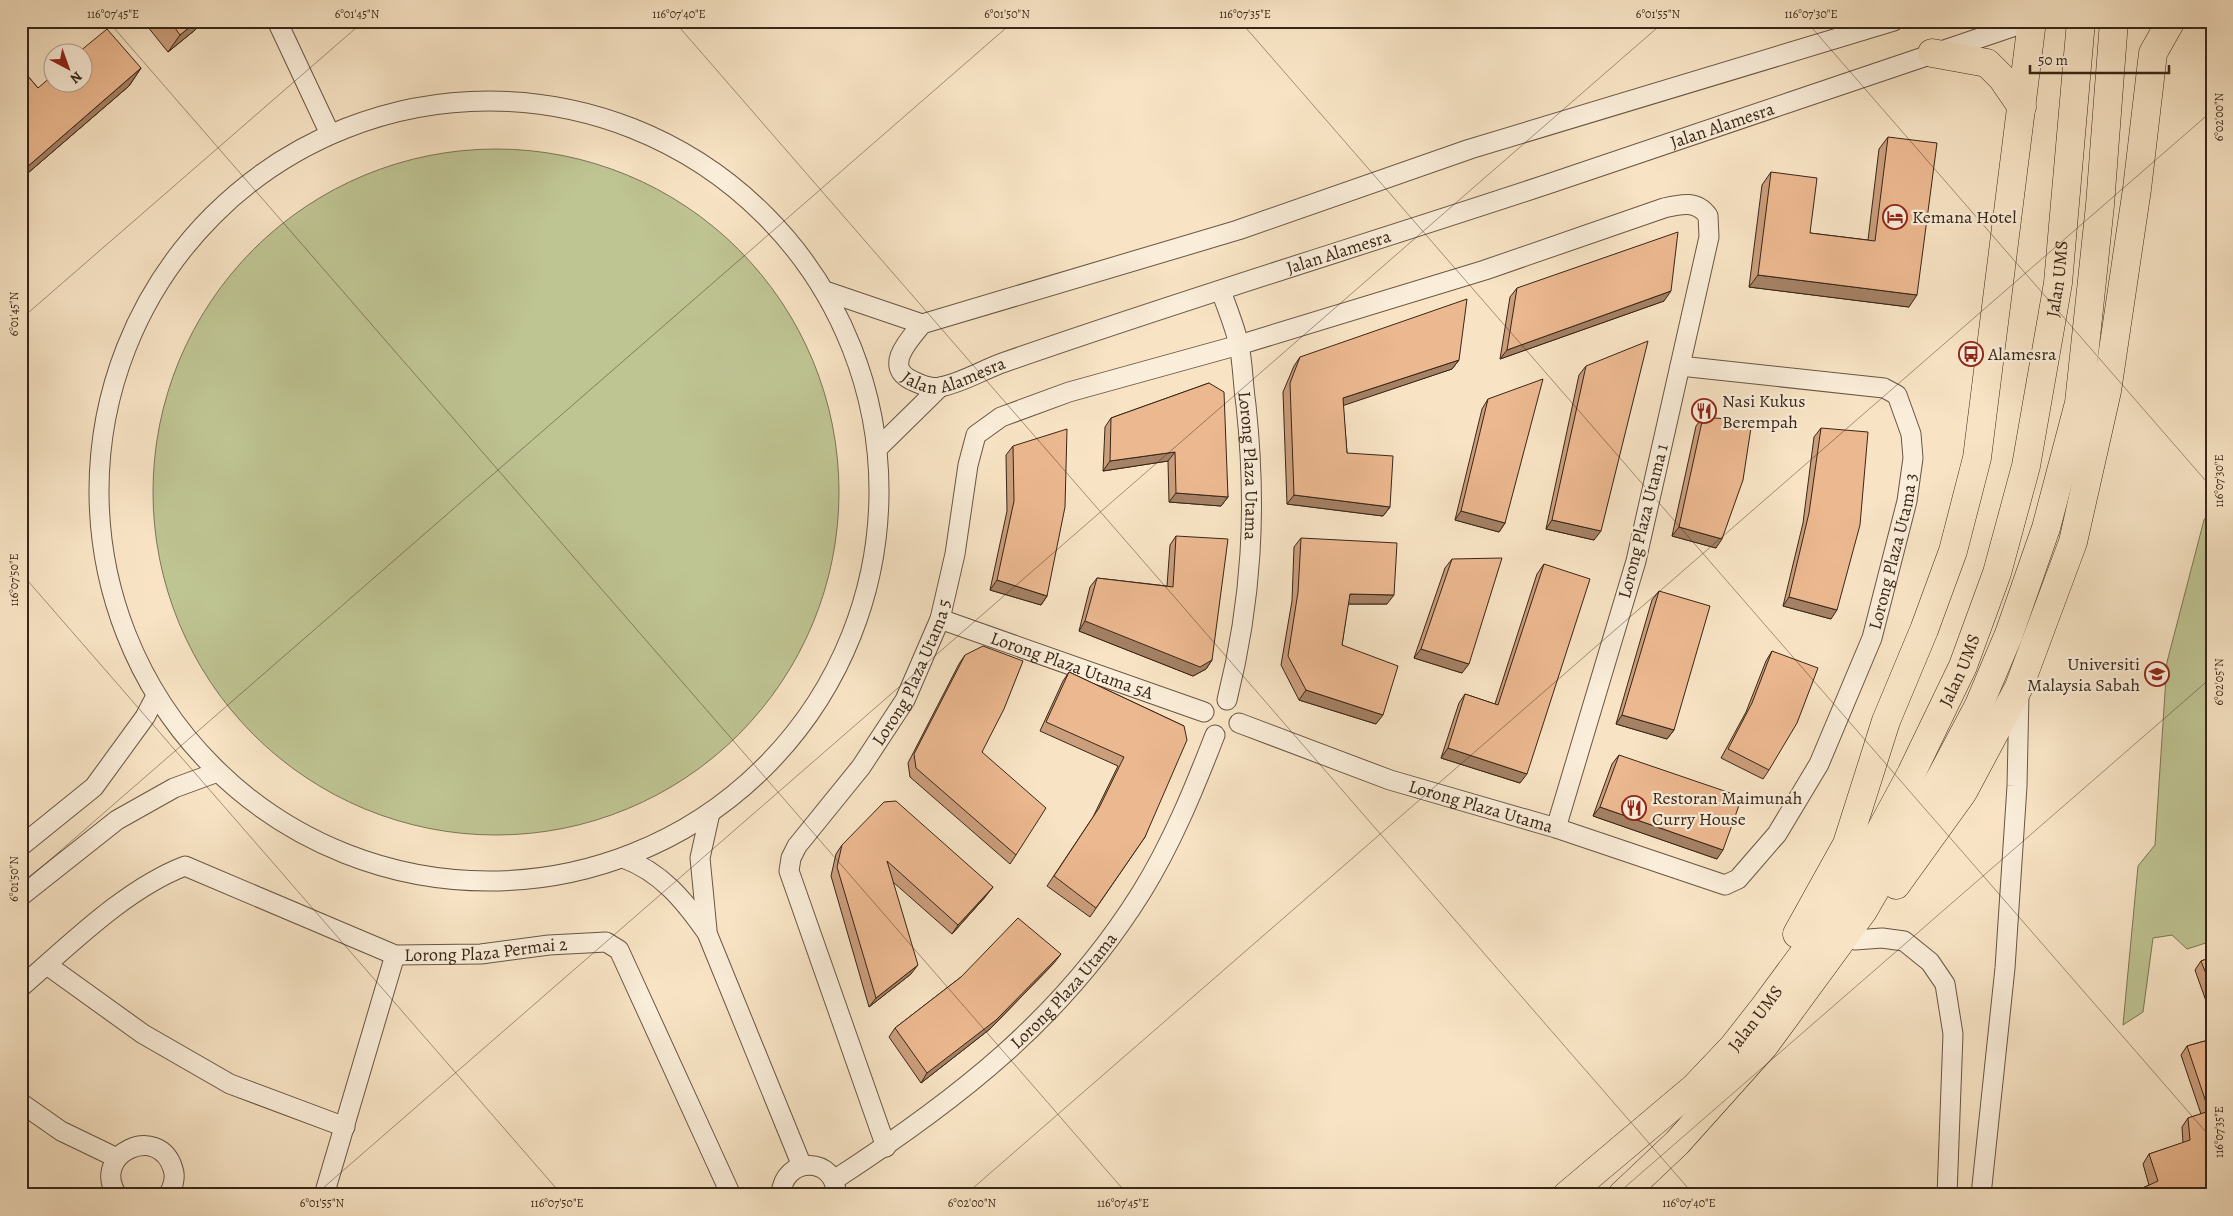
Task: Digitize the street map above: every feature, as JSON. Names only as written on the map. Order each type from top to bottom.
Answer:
[{"type":"highway","points":[[1695,1087],[1718,1046],[1787,951],[1823,890],[1846,844],[1886,721],[1924,630],[1953,551],[1977,458],[2022,107],[2031,21]]},
{"type":"highway","name":"Jalan UMS","points":[[1566,1195],[1695,1087],[1733,1047],[1762,1010],[1816,937],[1855,878],[1911,774],[1962,666],[1997,573],[2026,466],[2058,283],[2081,21]]},
{"type":"highway","name":"Jalan UMS","points":[[1622,1195],[1677,1143],[1764,1046],[1863,910],[1942,775],[1979,705],[2009,634],[2046,528],[2078,403],[2100,205],[2114,21]]},
{"type":"highway","points":[[1677,1143],[1731,1104],[1782,1041],[1964,792],[2019,687],[2073,542],[2108,391],[2137,189],[2153,53],[2154,21]]},
{"type":"highway","points":[[2153,53],[2171,21]]},
{"type":"highway","points":[[1932,53],[1987,63],[2002,78],[2022,107]]},
{"type":"street","points":[[277,21],[330,134]]},
{"type":"street","points":[[828,292],[922,324],[1238,230],[1470,149],[1894,21]]},
{"type":"street","name":"Jalan Alamesra","points":[[922,324],[905,345],[898,359],[898,368],[904,376],[923,386],[940,387],[1003,363],[1549,184],[2031,21]]},
{"type":"street","points":[[516,100],[610,118],[696,157],[770,217],[828,292],[855,350],[869,393],[878,447],[880,517],[868,587],[845,653],[809,714],[764,768],[710,813],[668,838],[623,858],[515,881],[406,874],[304,837],[215,773],[193,750],[155,698],[119,623],[100,542],[98,459],[114,377],[148,300],[196,232],[258,176],[330,134],[421,105],[516,100]]},
{"type":"street","name":"Lorong Plaza Utama 5","points":[[886,1147],[789,871],[790,858],[797,846],[861,767],[905,700],[940,619],[955,554],[968,465],[976,435],[1001,417],[1069,392],[1239,345],[1485,270],[1664,208],[1689,204],[1705,211]]},
{"type":"street","name":"Lorong Plaza Utama 1","points":[[1556,828],[1636,561],[1709,237],[1708,216],[1705,211]]},
{"type":"street","name":"Lorong Plaza Utama","points":[[1221,290],[1239,345],[1252,463],[1252,534],[1238,653],[1227,700]]},
{"type":"street","name":"Lorong Plaza Utama 3","points":[[1680,366],[1884,388],[1897,395],[1911,434],[1913,458],[1907,501],[1872,638],[1819,764],[1777,834],[1738,879],[1725,885]]},
{"type":"street","points":[[878,447],[940,387]]},
{"type":"street","name":"Lorong Plaza Utama 5A","points":[[940,619],[1204,712]]},
{"type":"street","points":[[1981,1195],[2005,968],[2017,786],[2019,687]]},
{"type":"street","points":[[21,846],[94,787],[145,717],[155,698]]},
{"type":"street","points":[[1222,699],[1227,700],[1232,702],[1239,712],[1239,723],[1227,735],[1215,735],[1206,728],[1203,717],[1204,712],[1211,703],[1222,699]]},
{"type":"street","name":"Lorong Plaza Utama","points":[[1239,723],[1390,780],[1556,828],[1725,885]]},
{"type":"street","name":"Lorong Plaza Utama","points":[[835,1188],[968,1086],[1023,1038],[1088,967],[1142,892],[1188,805],[1215,735]]},
{"type":"street","points":[[21,896],[117,820],[174,788],[215,773]]},
{"type":"street","points":[[707,933],[700,858],[710,813]]},
{"type":"street","points":[[623,858],[644,866],[664,882],[688,906],[707,933],[802,1166]]},
{"type":"street","name":"Lorong Plaza Permai 2","points":[[21,987],[127,898],[172,871],[185,866],[395,955],[481,954],[550,945],[606,942],[620,950],[731,1195]]},
{"type":"street","points":[[1855,940],[1882,938],[1904,942],[1930,962],[1945,984],[1953,1034],[1947,1195]]},
{"type":"street","points":[[324,1195],[395,955]]},
{"type":"street","points":[[47,965],[143,1034],[230,1084],[345,1127]]},
{"type":"street","points":[[21,1103],[61,1131],[117,1158]]},
{"type":"street","points":[[117,1195],[112,1184],[111,1175],[117,1158],[125,1150],[145,1145],[155,1148],[167,1158],[174,1172],[172,1194]]},
{"type":"street","points":[[782,1195],[782,1185],[787,1176],[802,1166],[820,1167],[835,1188]]},
{"type":"green space","points":[[496,149],[563,155],[627,175],[658,189],[687,207],[739,249],[781,301],[799,330],[813,361],[833,425],[839,492],[833,559],[813,623],[799,654],[781,683],[739,735],[687,777],[658,795],[627,809],[563,829],[496,835],[429,829],[365,809],[334,795],[305,777],[253,735],[211,683],[193,654],[179,623],[159,559],[153,492],[159,425],[179,361],[193,330],[211,301],[253,249],[305,207],[334,189],[365,175],[429,155]]},
{"type":"green space","points":[[2212,508],[2212,941],[2187,949],[2172,935],[2153,938],[2143,1012],[2123,1025],[2138,866],[2155,845],[2167,662],[2204,520]]},
{"type":"building","points":[[170,21],[197,21],[180,35]]},
{"type":"building","points":[[107,29],[141,68],[26,168],[21,162],[21,68],[38,88],[42,85],[42,92],[92,92],[91,42]]},
{"type":"building","name":"Kemana Hotel","points":[[1888,137],[1937,143],[1917,295],[1758,275],[1771,172],[1817,178],[1810,233],[1875,241]]},
{"type":"building","points":[[1678,232],[1671,291],[1507,350],[1517,288]]},
{"type":"building","points":[[1467,299],[1459,360],[1343,398],[1347,453],[1393,456],[1390,507],[1294,495],[1290,383],[1300,357]]},
{"type":"building","points":[[1648,341],[1601,531],[1552,520],[1586,366]]},
{"type":"building","points":[[1543,379],[1505,523],[1461,511],[1488,399]]},
{"type":"building","points":[[1209,383],[1224,392],[1228,497],[1176,493],[1175,452],[1110,461],[1111,418]]},
{"type":"building","points":[[1703,417],[1752,421],[1743,480],[1722,539],[1679,527]]},
{"type":"building","points":[[1821,428],[1868,432],[1860,525],[1837,610],[1789,597],[1809,513]]},
{"type":"building","points":[[1067,429],[1065,507],[1047,596],[997,580],[1014,501],[1013,446]]},
{"type":"building","points":[[1176,536],[1228,539],[1212,660],[1200,667],[1085,621],[1097,578],[1173,587]]},
{"type":"building","points":[[1301,538],[1397,543],[1394,595],[1350,594],[1342,645],[1398,666],[1383,715],[1306,690],[1288,656],[1298,592]]},
{"type":"building","points":[[1502,558],[1469,664],[1421,649],[1452,559]]},
{"type":"building","points":[[1544,564],[1590,579],[1527,774],[1448,748],[1465,694],[1498,705]]},
{"type":"building","points":[[1659,591],[1710,606],[1674,730],[1622,715]]},
{"type":"building","points":[[983,646],[1023,661],[1004,709],[982,752],[1046,808],[1016,855],[916,768],[914,754],[965,655]]},
{"type":"building","points":[[1772,651],[1818,668],[1797,723],[1769,770],[1728,749],[1752,703]]},
{"type":"building","points":[[1069,672],[1184,726],[1187,740],[1145,837],[1096,908],[1054,876],[1099,808],[1124,757],[1046,722]]},
{"type":"building","points":[[1619,755],[1742,797],[1723,850],[1600,807]]},
{"type":"building","points":[[896,801],[993,887],[958,925],[887,861],[918,965],[876,998],[837,867],[842,845],[884,802]]},
{"type":"building","points":[[1018,918],[1061,954],[996,1020],[927,1073],[895,1028],[961,977]]},
{"type":"building","points":[[2212,957],[2212,989],[2201,961]]},
{"type":"building","points":[[2212,1039],[2212,1195],[2135,1195],[2134,1192],[2158,1181],[2149,1154],[2190,1140],[2188,1118],[2209,1111],[2187,1046]]},
{"type":"place","name":"Kemana Hotel","points":[[1895,217]]},
{"type":"place","name":"Alamesra","points":[[1971,354]]},
{"type":"place","name":"Nasi Kukus Berempah","points":[[1704,411]]},
{"type":"place","name":"Universiti Malaysia Sabah","points":[[2157,674]]},
{"type":"place","name":"Restoran Maimunah Curry House","points":[[1634,808]]}]
